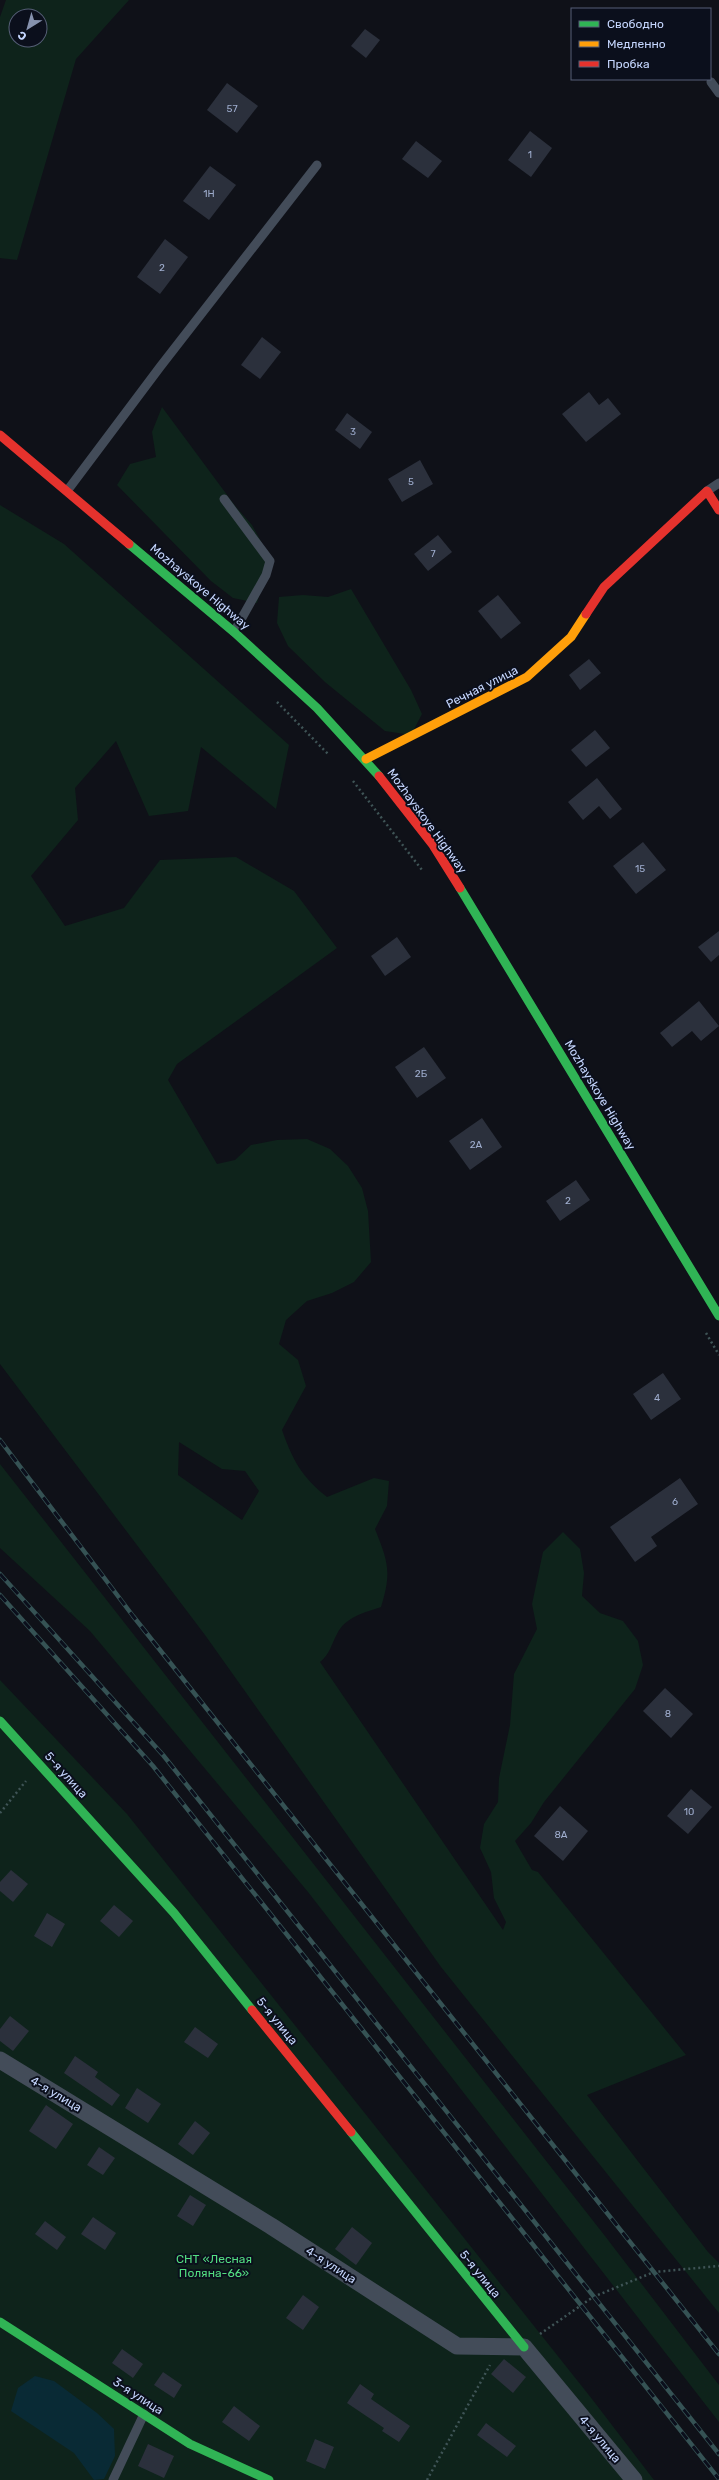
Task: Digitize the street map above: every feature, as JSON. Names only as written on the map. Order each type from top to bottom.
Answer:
[{"type":"street","name":"Mozhayskoye Highway","points":[[0,435],[234,632],[317,708],[366,759],[392,790],[433,845],[719,1316]]},
{"type":"street","points":[[708,491],[719,510]]},
{"type":"street","name":"Речная улица","points":[[366,759],[527,677],[571,637],[604,587],[708,491]]},
{"type":"street","name":"5-я улица","points":[[0,1721],[174,1913],[524,2347]]},
{"type":"street","name":"4-я улица","points":[[0,2060],[264,2222],[457,2346],[524,2347],[634,2480]]},
{"type":"street","name":"3-я улица","points":[[0,2322],[190,2444],[269,2480]]},
{"type":"lane","points":[[710,82],[719,93]]},
{"type":"lane","points":[[67,491],[160,367],[317,166]]},
{"type":"lane","points":[[708,491],[719,483]]},
{"type":"lane","points":[[224,499],[270,561],[266,576],[234,632]]},
{"type":"lane","points":[[113,2480],[144,2414]]},
{"type":"path","points":[[273,698],[329,755]]},
{"type":"path","points":[[351,778],[427,876]]},
{"type":"path","points":[[703,1327],[719,1355]]},
{"type":"path","points":[[0,1813],[40,1764]]},
{"type":"path","points":[[524,2347],[593,2297],[654,2272],[719,2266]]},
{"type":"path","points":[[427,2480],[500,2347]]},
{"type":"green space","points":[[6,0],[129,0],[76,59],[17,260],[0,258],[0,17]]},
{"type":"green space","points":[[162,407],[236,507],[252,525],[263,545],[267,570],[257,603],[233,598],[211,581],[117,485],[130,464],[156,457],[152,432]]},
{"type":"green space","points":[[0,505],[64,544],[289,745],[276,809],[201,747],[188,811],[149,816],[116,741],[75,788],[78,820],[31,876],[65,926],[124,908],[160,860],[236,857],[294,891],[337,948],[177,1064],[168,1080],[217,1164],[235,1160],[251,1145],[277,1140],[307,1139],[330,1149],[348,1166],[362,1188],[368,1211],[371,1262],[354,1282],[332,1293],[307,1301],[286,1320],[279,1344],[298,1360],[306,1386],[282,1430],[294,1460],[299,1468],[318,1490],[327,1497],[374,1478],[389,1481],[387,1506],[375,1529],[386,1559],[387,1567],[387,1585],[381,1607],[356,1616],[345,1623],[337,1634],[328,1653],[320,1662],[503,1930],[506,1922],[494,1898],[491,1872],[480,1848],[484,1824],[498,1802],[499,1778],[510,1725],[514,1674],[537,1629],[532,1604],[543,1552],[563,1532],[580,1549],[584,1573],[582,1596],[600,1613],[623,1621],[638,1641],[643,1665],[635,1689],[544,1802],[531,1823],[515,1841],[532,1870],[538,1872],[686,2055],[587,2095],[708,2252],[719,2263],[719,2313],[441,1967],[205,1635],[0,1364]],"holes":[[[179,1442],[222,1469],[245,1471],[259,1491],[242,1520],[178,1475]]]},
{"type":"green space","points":[[351,589],[411,690],[422,714],[411,735],[385,731],[325,682],[288,646],[277,623],[279,597],[303,595],[328,597]]},
{"type":"green space","points":[[0,1464],[605,2236],[719,2385],[719,2422],[308,1892],[90,1631],[0,1548]]},
{"type":"green space","name":"СНТ «Лесная Поляна-66»","points":[[0,1680],[127,1814],[592,2399],[654,2480],[0,2480]]},
{"type":"water","points":[[35,2376],[54,2381],[97,2413],[114,2429],[115,2456],[104,2479],[94,2480],[74,2453],[11,2411],[18,2388]]},
{"type":"building","points":[[365,29],[380,40],[366,58],[351,46]]},
{"type":"building","points":[[227,83],[258,106],[237,133],[207,110]]},
{"type":"building","points":[[530,131],[552,148],[531,177],[508,160]]},
{"type":"building","points":[[416,141],[442,161],[428,178],[402,159]]},
{"type":"building","points":[[210,166],[236,185],[209,220],[183,201]]},
{"type":"building","points":[[165,239],[188,257],[160,294],[137,277]]},
{"type":"building","points":[[262,337],[281,352],[260,379],[241,365]]},
{"type":"building","points":[[589,392],[599,405],[608,398],[621,414],[586,442],[562,414]]},
{"type":"building","points":[[347,413],[372,432],[360,449],[335,430]]},
{"type":"building","points":[[420,460],[433,484],[402,502],[388,479]]},
{"type":"building","points":[[438,535],[452,552],[428,571],[414,554]]},
{"type":"building","points":[[498,595],[521,623],[501,639],[478,611]]},
{"type":"building","points":[[589,659],[601,673],[580,690],[569,675]]},
{"type":"building","points":[[595,730],[610,748],[586,767],[571,750]]},
{"type":"building","points":[[597,778],[622,809],[610,819],[599,806],[583,820],[568,802]]},
{"type":"building","points":[[643,842],[666,870],[636,894],[613,866]]},
{"type":"building","points":[[719,931],[719,955],[711,962],[698,947]]},
{"type":"building","points":[[397,937],[411,957],[385,976],[371,956]]},
{"type":"building","points":[[699,1001],[719,1026],[701,1041],[692,1031],[672,1047],[660,1033]]},
{"type":"building","points":[[424,1047],[446,1078],[417,1098],[395,1067]]},
{"type":"building","points":[[482,1118],[502,1147],[470,1170],[449,1141]]},
{"type":"building","points":[[576,1180],[590,1200],[560,1221],[546,1201]]},
{"type":"building","points":[[663,1373],[681,1399],[651,1420],[633,1394]]},
{"type":"building","points":[[680,1478],[698,1504],[651,1537],[657,1546],[635,1562],[610,1527]]},
{"type":"building","points":[[665,1688],[693,1714],[671,1738],[643,1711]]},
{"type":"building","points":[[691,1789],[712,1807],[688,1834],[667,1816]]},
{"type":"building","points":[[560,1806],[588,1831],[563,1861],[534,1836]]},
{"type":"building","points":[[11,1870],[28,1884],[13,1902],[0,1891],[0,1882]]},
{"type":"building","points":[[114,1905],[133,1921],[119,1937],[100,1921]]},
{"type":"building","points":[[47,1913],[65,1924],[52,1947],[34,1936]]},
{"type":"building","points":[[10,2016],[29,2031],[13,2051],[0,2041],[0,2029]]},
{"type":"building","points":[[195,2027],[218,2044],[208,2058],[184,2042]]},
{"type":"building","points":[[75,2056],[98,2072],[95,2077],[120,2095],[112,2106],[64,2073]]},
{"type":"building","points":[[137,2088],[161,2104],[148,2123],[125,2108]]},
{"type":"building","points":[[46,2105],[73,2124],[56,2149],[29,2131]]},
{"type":"building","points":[[195,2121],[210,2133],[193,2155],[178,2144]]},
{"type":"building","points":[[99,2147],[115,2158],[103,2175],[87,2165]]},
{"type":"building","points":[[190,2195],[206,2205],[193,2226],[177,2216]]},
{"type":"building","points":[[93,2217],[116,2233],[105,2250],[81,2234]]},
{"type":"building","points":[[45,2221],[66,2237],[57,2250],[35,2234]]},
{"type":"building","points":[[352,2227],[372,2243],[356,2265],[335,2249]]},
{"type":"building","points":[[303,2295],[319,2307],[303,2330],[286,2318]]},
{"type":"building","points":[[122,2349],[143,2364],[133,2378],[112,2363]]},
{"type":"building","points":[[504,2359],[526,2377],[513,2393],[491,2374]]},
{"type":"building","points":[[163,2372],[182,2385],[174,2398],[154,2385]]},
{"type":"building","points":[[360,2384],[374,2394],[371,2399],[410,2426],[399,2442],[382,2431],[384,2428],[347,2403]]},
{"type":"building","points":[[234,2406],[260,2426],[249,2441],[222,2422]]},
{"type":"building","points":[[486,2423],[516,2446],[507,2457],[477,2435]]},
{"type":"building","points":[[315,2439],[334,2447],[325,2469],[306,2461]]},
{"type":"building","points":[[148,2444],[174,2456],[164,2478],[138,2466]]},
{"type":"railway","points":[[0,1440],[133,1616],[719,2354]]},
{"type":"railway","points":[[0,1574],[163,1755],[719,2454]]},
{"type":"railway","points":[[0,1595],[153,1766],[719,2479]]},
{"type":"traffic: fast","points":[[129,544],[234,632],[317,708],[379,776]]},
{"type":"traffic: fast","points":[[460,888],[719,1316]]},
{"type":"traffic: fast","points":[[0,1721],[174,1913],[252,2010]]},
{"type":"traffic: fast","points":[[351,2132],[524,2347]]},
{"type":"traffic: fast","points":[[0,2322],[190,2444],[269,2480]]},
{"type":"traffic: slow","points":[[366,759],[527,677],[571,637],[586,614]]},
{"type":"traffic: jam","points":[[0,435],[129,544]]},
{"type":"traffic: jam","points":[[586,614],[604,587],[707,491],[719,510]]},
{"type":"traffic: jam","points":[[379,776],[433,845],[460,888]]},
{"type":"traffic: jam","points":[[252,2010],[351,2132]]}]
